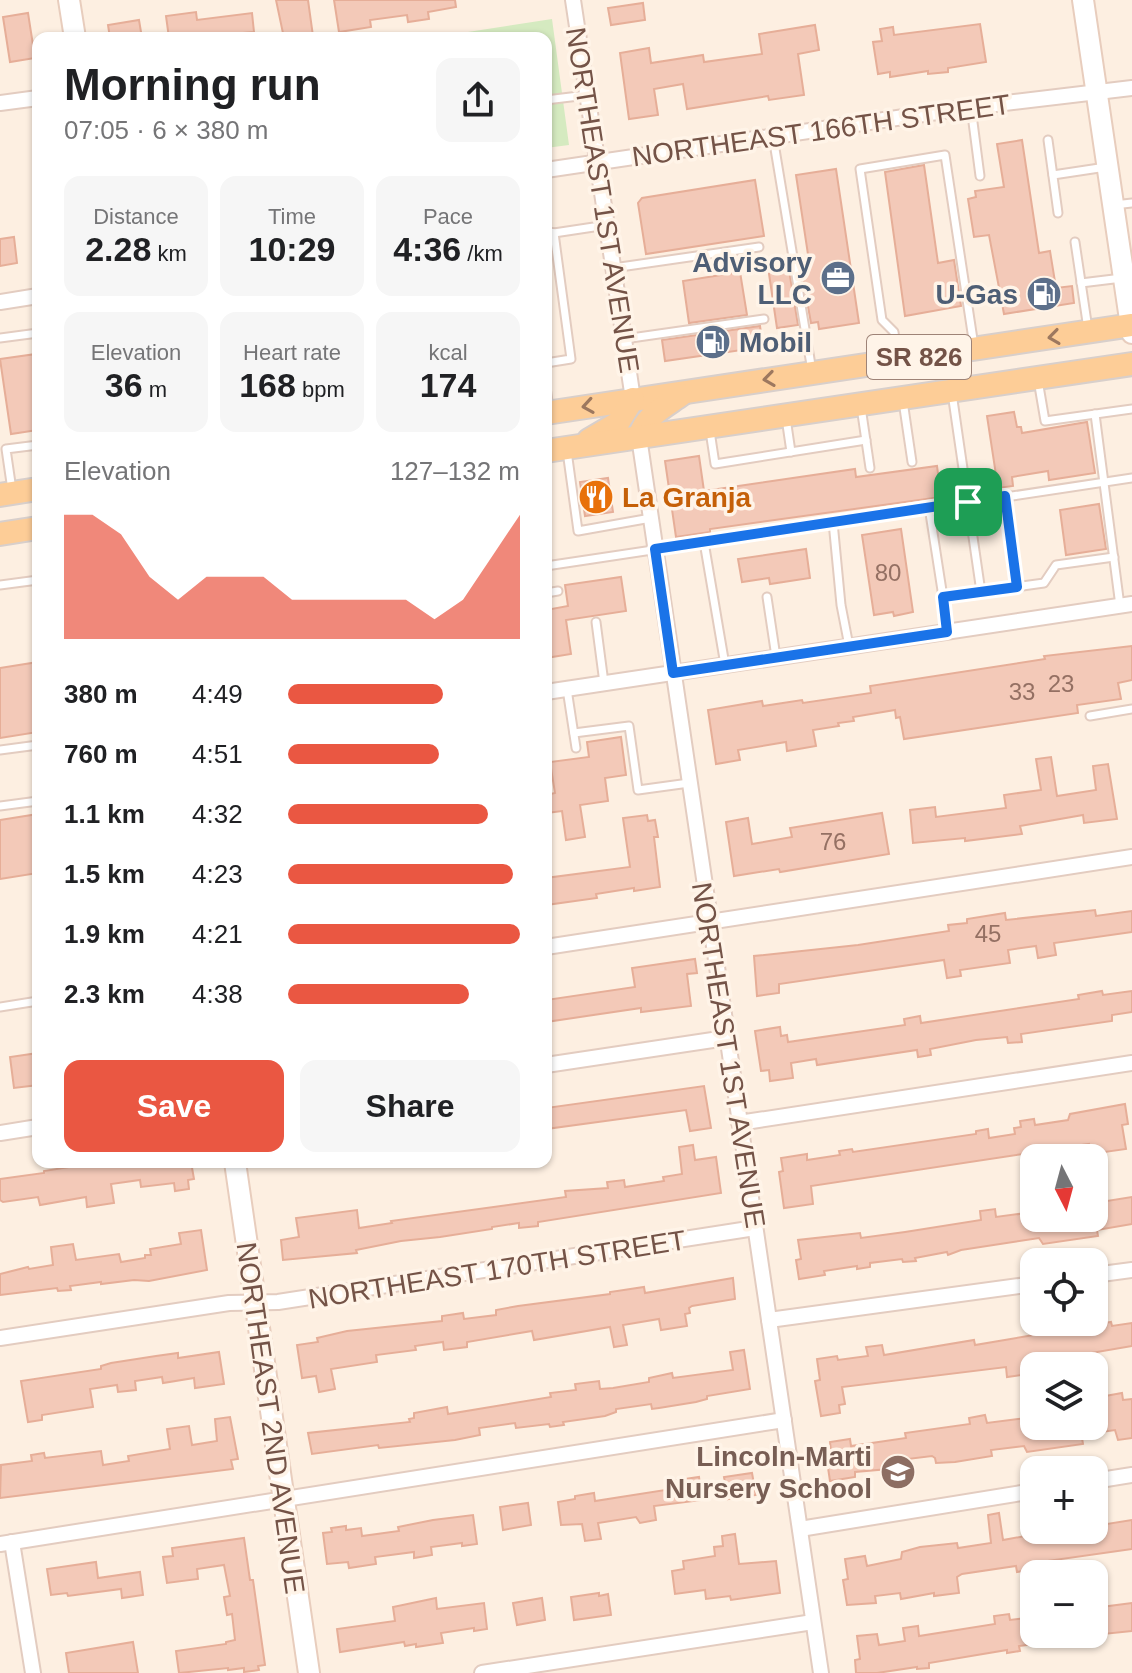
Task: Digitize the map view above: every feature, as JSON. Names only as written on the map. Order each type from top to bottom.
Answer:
[{"type":"main road","name":"SR 826","points":[[552,411],[1089,331],[1132,328]]},
{"type":"main road","name":"SR 826","points":[[563,449],[1132,364]]},
{"type":"main road","points":[[639,437],[643,425],[653,415],[685,392]]},
{"type":"main road","points":[[563,449],[618,423],[633,399]]},
{"type":"main road","points":[[6,494],[32,490]]},
{"type":"main road","points":[[0,534],[32,529]]},
{"type":"street","points":[[69,0],[74,32]]},
{"type":"street","name":"NORTHEAST 1ST AVENUE","points":[[573,0],[633,399]]},
{"type":"street","points":[[1083,0],[1108,167],[1123,204],[1132,328]]},
{"type":"street","name":"NORTHEAST 166TH STREET","points":[[552,169],[971,107],[1132,88]]},
{"type":"street","points":[[0,103],[32,99]]},
{"type":"street","points":[[0,302],[32,297]]},
{"type":"street","name":"NORTHEAST 1ST AVENUE","points":[[639,437],[821,1673]]},
{"type":"street","points":[[552,691],[1126,605]]},
{"type":"street","points":[[552,946],[1132,857]]},
{"type":"street","points":[[552,1064],[726,1038]]},
{"type":"street","points":[[739,1123],[1132,1063]]},
{"type":"street","points":[[0,1133],[32,1128]]},
{"type":"street","name":"NORTHEAST 2ND AVENUE","points":[[236,1168],[309,1673]]},
{"type":"street","name":"NORTHEAST 170TH STREET","points":[[0,1338],[229,1303],[278,1302],[755,1228]]},
{"type":"street","points":[[1108,1273],[1132,1270]]},
{"type":"street","points":[[769,1320],[1020,1286]]},
{"type":"street","points":[[33,1673],[6,1543],[784,1420]]},
{"type":"street","points":[[1108,1479],[1132,1475]]},
{"type":"street","points":[[800,1529],[1020,1493]]},
{"type":"street","points":[[482,1673],[813,1622]]},
{"type":"lane","points":[[552,99],[587,95]]},
{"type":"lane","points":[[971,107],[980,176]]},
{"type":"lane","points":[[773,137],[812,373]]},
{"type":"lane","points":[[1048,140],[1058,213]]},
{"type":"lane","points":[[899,360],[894,332],[882,320],[860,169],[945,155],[974,348]]},
{"type":"lane","points":[[1053,175],[1108,167]]},
{"type":"lane","points":[[552,232],[607,225]]},
{"type":"lane","points":[[1075,242],[1089,331]]},
{"type":"lane","points":[[552,244],[571,359],[552,362]]},
{"type":"lane","points":[[613,268],[759,247]]},
{"type":"lane","points":[[1081,283],[1127,279]]},
{"type":"lane","points":[[624,339],[764,319]]},
{"type":"lane","points":[[0,338],[32,334]]},
{"type":"lane","points":[[1038,378],[1045,421],[1132,409]]},
{"type":"lane","points":[[951,391],[981,592]]},
{"type":"lane","points":[[902,398],[912,462]]},
{"type":"lane","points":[[860,404],[870,468]]},
{"type":"lane","points":[[1095,414],[1114,557],[1126,605]]},
{"type":"lane","points":[[785,415],[791,452]]},
{"type":"lane","points":[[710,427],[715,464],[866,440]]},
{"type":"lane","points":[[6,494],[3,448],[32,446]]},
{"type":"lane","points":[[563,449],[578,531],[651,518]]},
{"type":"lane","points":[[552,565],[1132,478]]},
{"type":"lane","points":[[1005,496],[1017,587]]},
{"type":"lane","points":[[929,507],[947,632]]},
{"type":"lane","points":[[833,522],[841,605],[849,646]]},
{"type":"lane","points":[[704,542],[725,665]]},
{"type":"lane","points":[[943,597],[1044,583],[1056,565],[1114,557]]},
{"type":"lane","points":[[0,585],[32,581]]},
{"type":"lane","points":[[552,592],[558,591]]},
{"type":"lane","points":[[767,597],[776,657]]},
{"type":"lane","points":[[596,622],[604,683]]},
{"type":"lane","points":[[567,689],[576,748]]},
{"type":"lane","points":[[1090,716],[1132,709]]},
{"type":"lane","points":[[574,733],[629,726],[638,790],[689,783]]},
{"type":"lane","points":[[0,750],[32,746]]},
{"type":"lane","points":[[0,806],[32,802]]},
{"type":"lane","points":[[0,1007],[32,1002]]},
{"type":"green space","points":[[552,19],[569,145],[552,147],[552,32],[468,32]]},
{"type":"building","points":[[276,0],[308,0],[312,32],[283,32]]},
{"type":"building","points":[[334,0],[455,0],[456,7],[428,12],[429,19],[408,22],[407,15],[370,20],[371,27],[339,32]]},
{"type":"building","points":[[643,3],[645,20],[611,25],[608,8]]},
{"type":"building","points":[[196,12],[197,20],[252,13],[254,32],[168,32],[166,16]]},
{"type":"building","points":[[28,13],[32,58],[10,62],[3,17]]},
{"type":"building","points":[[139,20],[141,32],[109,32],[108,25]]},
{"type":"building","points":[[980,24],[986,62],[948,68],[948,72],[928,74],[928,71],[890,77],[890,72],[878,74],[873,42],[882,41],[880,29],[893,27],[894,35]]},
{"type":"building","points":[[815,25],[819,50],[798,54],[804,95],[769,100],[768,96],[687,109],[683,84],[654,89],[658,115],[629,119],[620,53],[649,48],[651,63],[703,55],[704,62],[762,54],[759,34]]},
{"type":"building","points":[[1022,140],[1039,253],[1050,251],[1056,288],[1072,286],[1074,303],[1004,314],[989,235],[974,237],[968,199],[976,197],[975,191],[1004,187],[997,144]]},
{"type":"building","points":[[924,165],[938,263],[954,260],[961,306],[905,316],[885,172]]},
{"type":"building","points":[[836,169],[859,323],[819,329],[818,322],[811,323],[800,262],[809,261],[796,175]]},
{"type":"building","points":[[755,180],[764,236],[646,254],[638,203],[642,198]]},
{"type":"building","points":[[14,237],[17,263],[0,266],[0,239]]},
{"type":"building","points":[[788,264],[798,325],[777,328],[768,267]]},
{"type":"building","points":[[740,272],[747,315],[689,323],[683,281]]},
{"type":"building","name":"Mobil","points":[[760,326],[763,347],[665,361],[662,340]]},
{"type":"building","points":[[32,355],[32,431],[11,434],[0,359]]},
{"type":"building","points":[[1014,412],[1017,427],[1021,427],[1022,433],[1087,422],[1095,473],[1049,480],[1048,471],[1012,477],[1013,486],[998,488],[987,416]]},
{"type":"building","points":[[699,456],[704,491],[855,469],[856,477],[937,466],[941,497],[710,529],[710,532],[676,537],[665,461]]},
{"type":"building","name":"La Granja","points":[[608,478],[613,512],[585,516],[580,482]]},
{"type":"building","points":[[1099,504],[1106,549],[1066,555],[1060,510]]},
{"type":"building","points":[[901,529],[913,612],[894,616],[893,612],[874,615],[862,535]]},
{"type":"building","points":[[806,549],[810,578],[770,584],[769,578],[742,582],[738,559]]},
{"type":"building","points":[[621,577],[626,611],[566,620],[571,654],[552,657],[552,609],[568,606],[565,585]]},
{"type":"building","points":[[1132,646],[1132,680],[1118,683],[1121,699],[1077,705],[1078,713],[904,739],[900,717],[896,718],[895,710],[853,717],[854,721],[838,723],[839,726],[813,730],[816,746],[787,751],[786,742],[738,750],[740,760],[716,764],[708,710],[762,701],[763,706],[871,693],[870,686],[1045,659],[1044,656]]},
{"type":"building","points":[[32,663],[32,733],[0,738],[0,668]]},
{"type":"building","points":[[621,737],[626,775],[605,778],[608,801],[580,805],[585,837],[566,840],[562,811],[552,812],[552,794],[555,793],[552,762],[589,757],[587,742]]},
{"type":"building","points":[[1051,757],[1057,796],[1096,790],[1093,766],[1108,764],[1117,819],[1084,823],[1083,815],[1020,826],[1022,834],[913,843],[910,810],[935,807],[936,817],[1006,808],[1004,795],[1041,790],[1036,759]]},
{"type":"building","points":[[882,813],[889,854],[780,872],[779,869],[734,876],[726,822],[748,818],[752,844],[792,837],[790,828]]},
{"type":"building","points":[[32,815],[32,874],[0,879],[0,820]]},
{"type":"building","points":[[647,815],[648,821],[655,820],[660,887],[596,894],[597,898],[552,904],[552,877],[630,867],[623,818]]},
{"type":"building","points":[[1095,910],[1096,916],[1132,911],[1132,932],[1054,943],[1056,955],[1038,958],[1036,946],[1008,950],[1010,963],[960,970],[961,976],[947,978],[944,960],[779,984],[779,993],[757,996],[754,956],[949,931],[948,925],[1005,913],[1006,920]]},
{"type":"building","points":[[695,959],[697,973],[687,974],[691,1006],[641,1012],[641,1008],[552,1021],[552,999],[635,987],[632,968]]},
{"type":"building","points":[[1102,991],[1103,995],[1132,991],[1132,1012],[1112,1015],[1112,1021],[1021,1034],[1022,1042],[1008,1043],[1007,1037],[976,1040],[930,1049],[931,1055],[918,1057],[917,1050],[817,1065],[816,1059],[791,1063],[793,1078],[770,1081],[769,1070],[761,1071],[755,1031],[780,1027],[781,1036],[787,1035],[788,1042],[905,1025],[904,1019],[920,1016],[921,1023],[1079,999],[1078,995]]},
{"type":"building","points":[[32,1054],[32,1086],[14,1088],[10,1057]]},
{"type":"building","points":[[704,1086],[711,1128],[690,1131],[686,1110],[552,1128],[552,1107]]},
{"type":"building","points":[[1125,1104],[1128,1124],[1122,1125],[1126,1149],[1108,1152],[1108,1144],[1020,1144],[1020,1154],[811,1186],[813,1204],[784,1208],[779,1172],[783,1171],[781,1158],[807,1154],[807,1160],[840,1155],[839,1151],[852,1149],[853,1152],[976,1134],[976,1131],[988,1129],[989,1138],[1015,1134],[1014,1128],[1021,1127],[1020,1121],[1034,1119],[1035,1125],[1068,1120],[1070,1114]]},
{"type":"building","points":[[693,1145],[695,1160],[716,1157],[721,1193],[538,1222],[538,1226],[519,1228],[519,1223],[401,1241],[356,1250],[357,1253],[283,1260],[281,1240],[299,1237],[296,1218],[357,1210],[359,1228],[566,1197],[565,1191],[608,1188],[607,1182],[624,1180],[625,1187],[664,1181],[663,1177],[682,1174],[679,1147]]},
{"type":"building","points":[[63,1168],[192,1168],[194,1179],[188,1180],[189,1189],[175,1191],[174,1183],[141,1187],[140,1180],[111,1184],[114,1203],[87,1207],[86,1197],[40,1205],[38,1197],[0,1200],[0,1179]]},
{"type":"building","points":[[1132,1197],[1132,1224],[1108,1228],[1108,1201]]},
{"type":"building","points":[[995,1209],[996,1217],[1020,1214],[1020,1232],[1097,1232],[1098,1236],[1043,1244],[1039,1238],[915,1258],[916,1261],[903,1262],[902,1259],[870,1263],[870,1267],[824,1271],[825,1275],[799,1279],[796,1260],[801,1259],[798,1240],[860,1233],[861,1238],[905,1232],[981,1220],[980,1211]]},
{"type":"building","points":[[201,1230],[207,1270],[149,1281],[101,1282],[70,1286],[71,1290],[58,1291],[57,1288],[0,1295],[0,1274],[53,1265],[51,1247],[73,1244],[76,1260],[119,1254],[121,1262],[145,1258],[145,1255],[151,1255],[150,1249],[181,1244],[179,1233]]},
{"type":"building","points":[[733,1278],[735,1299],[692,1306],[690,1313],[685,1314],[687,1326],[661,1330],[659,1319],[623,1325],[627,1345],[614,1347],[610,1327],[534,1340],[532,1331],[467,1342],[467,1347],[444,1350],[443,1342],[415,1346],[416,1350],[376,1355],[377,1362],[331,1369],[335,1389],[319,1392],[316,1376],[302,1378],[297,1345],[318,1342],[317,1338],[347,1331],[442,1321],[442,1316],[463,1313],[464,1319],[496,1315],[496,1310],[518,1306],[644,1287],[645,1293]]},
{"type":"building","points":[[1108,1323],[1112,1326],[1132,1323],[1132,1346],[1097,1352],[1020,1352],[1020,1375],[1007,1377],[1006,1367],[842,1387],[845,1404],[839,1405],[840,1413],[821,1416],[815,1381],[820,1380],[817,1359],[868,1356],[866,1347],[882,1345],[884,1355],[974,1340],[975,1345],[1028,1336],[1108,1336]]},
{"type":"building","points":[[744,1350],[750,1389],[707,1396],[707,1399],[696,1402],[652,1409],[651,1404],[616,1409],[616,1412],[605,1416],[550,1427],[549,1424],[516,1428],[515,1423],[479,1428],[480,1435],[455,1440],[379,1448],[378,1445],[312,1454],[308,1433],[410,1422],[414,1413],[447,1407],[448,1414],[551,1397],[550,1393],[576,1390],[575,1384],[599,1381],[600,1389],[613,1388],[649,1382],[649,1378],[672,1373],[673,1378],[733,1370],[730,1352]]},
{"type":"building","points":[[219,1352],[224,1384],[195,1388],[194,1378],[163,1383],[162,1377],[135,1381],[136,1390],[118,1392],[117,1385],[90,1389],[93,1407],[42,1415],[42,1420],[28,1422],[21,1381],[101,1369],[101,1366],[111,1363],[156,1356],[178,1353],[178,1358]]},
{"type":"building","points":[[1122,1393],[1123,1400],[1132,1399],[1132,1438],[1118,1440],[1115,1430],[1108,1431],[1108,1395]]},
{"type":"building","points":[[985,1415],[987,1423],[1020,1419],[1020,1440],[1082,1440],[1083,1444],[1027,1452],[1024,1446],[991,1450],[992,1456],[955,1462],[936,1463],[932,1456],[899,1460],[900,1468],[855,1472],[855,1477],[830,1481],[827,1461],[832,1460],[830,1442],[850,1439],[851,1446],[906,1438],[905,1433],[970,1424],[969,1418]]},
{"type":"building","points":[[230,1417],[238,1459],[231,1460],[233,1469],[0,1498],[1,1465],[32,1461],[31,1455],[44,1453],[45,1458],[101,1451],[103,1465],[129,1461],[128,1456],[170,1449],[167,1429],[189,1426],[192,1445],[217,1441],[215,1419]]},
{"type":"building","points":[[752,1473],[756,1495],[728,1499],[724,1477]]},
{"type":"building","points":[[699,1477],[702,1500],[654,1506],[656,1520],[640,1523],[636,1517],[598,1523],[601,1539],[585,1541],[582,1524],[561,1525],[558,1502],[575,1499],[575,1496],[594,1493],[595,1501],[672,1489],[671,1481]]},
{"type":"building","points":[[528,1503],[531,1525],[503,1530],[500,1507]]},
{"type":"building","points":[[999,1513],[1003,1540],[1020,1537],[1020,1544],[1108,1544],[1108,1524],[1132,1520],[1132,1549],[1054,1560],[1020,1560],[1020,1572],[1017,1572],[1016,1566],[962,1574],[957,1577],[959,1593],[934,1596],[934,1593],[901,1599],[900,1593],[875,1596],[876,1603],[847,1605],[843,1580],[848,1579],[845,1559],[865,1556],[867,1566],[901,1559],[902,1552],[920,1547],[957,1543],[958,1548],[991,1543],[988,1515]]},
{"type":"building","points":[[473,1515],[477,1544],[431,1547],[432,1555],[414,1558],[414,1552],[375,1557],[376,1564],[349,1568],[348,1562],[327,1564],[323,1533],[332,1532],[331,1528],[361,1528],[362,1536],[399,1531],[398,1527],[433,1520]]},
{"type":"building","points":[[735,1534],[739,1564],[776,1561],[780,1593],[731,1600],[730,1596],[706,1599],[705,1590],[675,1594],[672,1571],[684,1569],[683,1561],[715,1556],[714,1547],[723,1546],[722,1536]]},
{"type":"building","points":[[244,1538],[265,1665],[258,1666],[259,1670],[244,1672],[244,1668],[228,1668],[179,1673],[176,1651],[235,1640],[232,1614],[227,1615],[224,1597],[230,1596],[224,1565],[197,1569],[198,1579],[167,1583],[163,1557],[173,1556],[172,1548]]},
{"type":"building","points":[[96,1562],[98,1578],[140,1572],[143,1595],[122,1598],[121,1589],[68,1596],[67,1593],[51,1595],[47,1569]]},
{"type":"building","points":[[599,1593],[599,1596],[608,1594],[611,1615],[574,1620],[571,1597]]},
{"type":"building","points":[[436,1598],[437,1609],[484,1603],[487,1629],[441,1633],[443,1643],[416,1647],[416,1644],[405,1646],[404,1642],[340,1652],[337,1629],[395,1621],[393,1607]]},
{"type":"building","points":[[542,1598],[545,1620],[517,1625],[513,1603]]},
{"type":"building","points":[[1132,1603],[1132,1631],[1108,1634],[1108,1606]]},
{"type":"building","points":[[1009,1614],[1010,1620],[1020,1619],[1020,1651],[1007,1653],[1007,1650],[929,1663],[929,1668],[856,1673],[855,1660],[860,1659],[857,1636],[877,1634],[879,1645],[905,1641],[903,1628],[918,1626],[919,1636],[995,1624],[994,1616]]},
{"type":"building","points":[[133,1642],[138,1673],[69,1673],[66,1653]]},
{"type":"place","name":"Advisory LLC","points":[[838,278]]},
{"type":"place","name":"U-Gas","points":[[1044,294]]},
{"type":"place","name":"Mobil","points":[[713,342]]},
{"type":"place","name":"La Granja","points":[[596,497]]},
{"type":"place","name":"Lincoln-Marti Nursery School","points":[[898,1472]]},
{"type":"route","points":[[1005,496],[1017,587],[943,597],[947,632],[673,673],[655,549],[968,502],[1005,496]]}]
